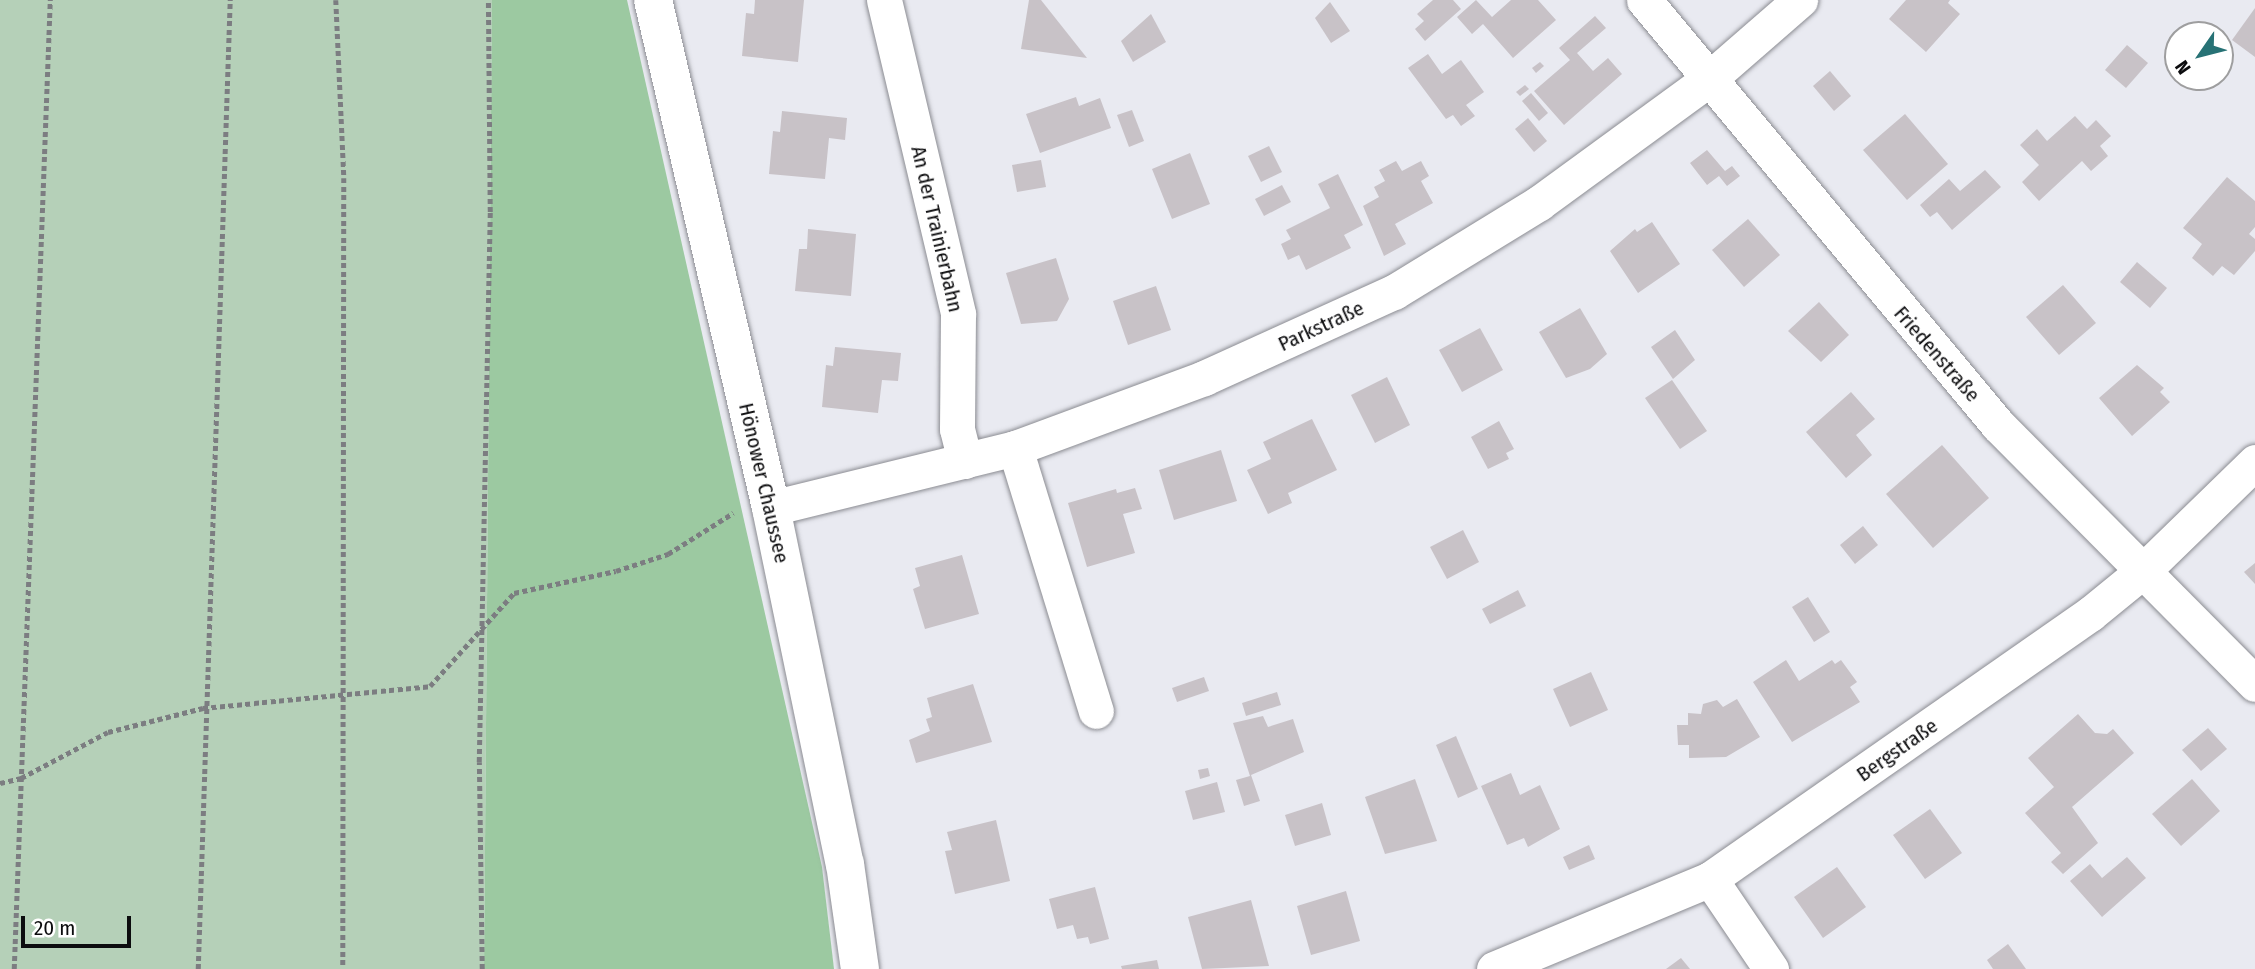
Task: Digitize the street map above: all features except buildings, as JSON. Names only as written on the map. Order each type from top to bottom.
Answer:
[{"type":"main road","name":"Hönower Chaussee","points":[[653,0],[771,508],[845,864],[860,969]]},
{"type":"street","name":"An der Trainierbahn","points":[[884,0],[958,314],[957,429],[965,461]]},
{"type":"street","name":"Friedenstraße","points":[[1644,0],[1998,425],[2255,684]]},
{"type":"street","name":"Parkstraße","points":[[771,508],[1015,448],[1204,378],[1394,292],[1539,203],[1710,79],[1800,0]]},
{"type":"street","points":[[1015,448],[1096,710]]},
{"type":"street","name":"Bergstraße","points":[[1494,969],[1710,879],[2090,614],[2144,570],[2255,462]]},
{"type":"street","points":[[1710,879],[1771,969]]},
{"type":"path","points":[[14,969],[50,0]]},
{"type":"path","points":[[198,969],[203,708],[230,0]]},
{"type":"path","points":[[337,0],[344,178],[346,694],[343,969]]},
{"type":"path","points":[[482,969],[482,627],[490,212],[488,0]]},
{"type":"path","points":[[0,783],[21,778],[108,732],[203,708],[430,686],[514,593],[616,571],[668,554],[732,513],[771,508]]},
{"type":"green space","points":[[0,0],[492,0],[484,969],[0,969]]},
{"type":"green space","points":[[492,0],[627,0],[822,867],[834,969],[484,969]]}]
